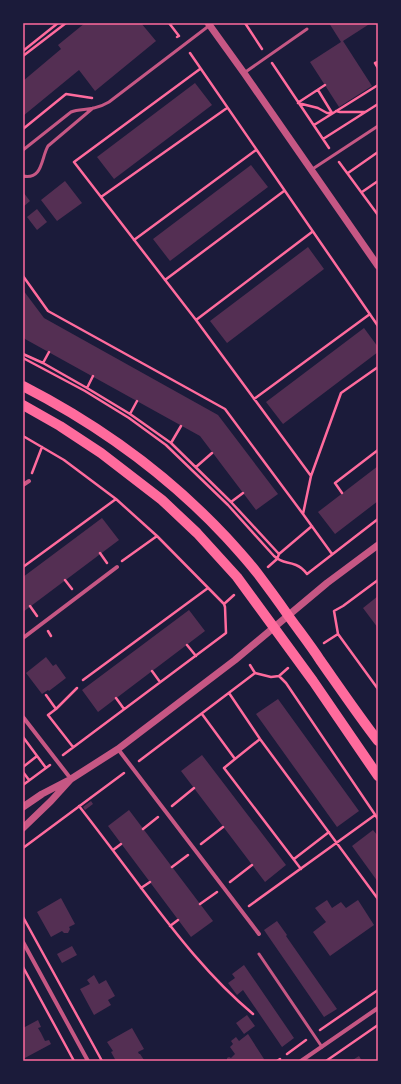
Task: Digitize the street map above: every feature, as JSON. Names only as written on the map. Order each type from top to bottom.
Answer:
[{"type":"main road","points":[[23,386],[64,408],[106,434],[172,485],[213,524],[259,574],[378,741]]},
{"type":"main road","points":[[23,405],[83,440],[162,500],[197,533],[237,577],[309,676],[378,776]]},
{"type":"street","points":[[209,24],[378,266]]},
{"type":"street","points":[[23,485],[28,481]]},
{"type":"street","points":[[23,807],[42,794],[71,779],[118,748],[235,660],[327,583],[378,545]]},
{"type":"street","points":[[23,638],[118,565]]},
{"type":"street","points":[[23,717],[71,779]]},
{"type":"street","points":[[118,748],[259,934]]},
{"type":"street","points":[[23,828],[71,779]]},
{"type":"street","points":[[23,942],[88,1061]]},
{"type":"street","points":[[301,1061],[378,1008]]},
{"type":"lane","points":[[23,150],[71,112],[103,106],[109,102],[209,24]]},
{"type":"lane","points":[[244,73],[307,29]]},
{"type":"lane","points":[[23,176],[31,176],[40,169],[44,153],[48,146],[93,108]]},
{"type":"lane","points":[[311,170],[378,126]]},
{"type":"lane","points":[[259,954],[322,1047]]},
{"type":"path","points":[[23,51],[58,23]]},
{"type":"path","points":[[23,56],[66,23]]},
{"type":"path","points":[[170,23],[179,36],[173,41]]},
{"type":"path","points":[[244,23],[323,139],[378,104]]},
{"type":"path","points":[[190,53],[378,326]]},
{"type":"path","points":[[378,62],[375,63],[378,68]]},
{"type":"path","points":[[200,69],[74,162],[196,320],[312,476]]},
{"type":"path","points":[[314,125],[378,84]]},
{"type":"path","points":[[298,103],[325,85]]},
{"type":"path","points":[[318,90],[332,113]]},
{"type":"path","points":[[23,129],[66,94],[93,98]]},
{"type":"path","points":[[298,103],[318,108],[327,113],[332,113]]},
{"type":"path","points":[[101,197],[227,108]]},
{"type":"path","points":[[336,111],[365,112]]},
{"type":"path","points":[[134,240],[256,150]]},
{"type":"path","points":[[378,152],[348,173],[378,215]]},
{"type":"path","points":[[362,192],[378,181]]},
{"type":"path","points":[[165,280],[284,191]]},
{"type":"path","points":[[196,320],[312,232]]},
{"type":"path","points":[[23,276],[48,311],[225,409],[304,514],[332,554]]},
{"type":"path","points":[[254,400],[370,314]]},
{"type":"path","points":[[43,363],[49,352]]},
{"type":"path","points":[[23,354],[43,363],[87,388],[130,414],[171,443],[231,502],[279,554]]},
{"type":"path","points":[[23,358],[85,390],[129,418],[166,445],[228,505],[277,559],[296,565],[302,568],[307,574],[378,519]]},
{"type":"path","points":[[304,514],[312,476],[341,393],[378,367]]},
{"type":"path","points":[[87,388],[93,376]]},
{"type":"path","points":[[130,414],[137,401]]},
{"type":"path","points":[[171,443],[181,426]]},
{"type":"path","points":[[23,436],[64,460],[116,499],[157,536],[226,607],[226,633],[62,755]]},
{"type":"path","points":[[28,481],[42,447]]},
{"type":"path","points":[[342,493],[335,483],[378,450]]},
{"type":"path","points":[[196,467],[212,453]]},
{"type":"path","points":[[231,502],[242,492]]},
{"type":"path","points":[[23,567],[116,499]]},
{"type":"path","points":[[266,568],[277,559],[279,554],[312,526]]},
{"type":"path","points":[[118,565],[157,536]]},
{"type":"path","points":[[100,553],[110,567]]},
{"type":"path","points":[[65,580],[75,593]]},
{"type":"path","points":[[378,580],[334,611],[338,634],[378,689]]},
{"type":"path","points":[[83,680],[208,588]]},
{"type":"path","points":[[224,604],[235,595]]},
{"type":"path","points":[[30,606],[40,620]]},
{"type":"path","points":[[324,643],[338,634]]},
{"type":"path","points":[[187,645],[196,656]]},
{"type":"path","points":[[250,665],[255,673],[271,676],[278,676],[290,667]]},
{"type":"path","points":[[152,671],[160,682]]},
{"type":"path","points":[[138,762],[255,673]]},
{"type":"path","points":[[278,676],[286,683],[378,819]]},
{"type":"path","points":[[73,748],[48,715],[77,688]]},
{"type":"path","points":[[229,693],[260,739],[378,899]]},
{"type":"path","points":[[46,695],[56,709]]},
{"type":"path","points":[[116,698],[124,709]]},
{"type":"path","points":[[202,714],[235,759]]},
{"type":"path","points":[[23,736],[37,756],[48,767],[23,785]]},
{"type":"path","points":[[260,739],[224,768],[301,869]]},
{"type":"path","points":[[23,767],[37,756]]},
{"type":"path","points":[[23,848],[127,770]]},
{"type":"path","points":[[23,772],[29,780]]},
{"type":"path","points":[[171,806],[194,788]]},
{"type":"path","points":[[79,806],[170,926],[194,955],[233,998],[253,1014]]},
{"type":"path","points":[[143,829],[160,815]]},
{"type":"path","points":[[242,911],[375,815]]},
{"type":"path","points":[[172,867],[223,827]]},
{"type":"path","points":[[294,859],[329,832]]},
{"type":"path","points":[[113,850],[121,844]]},
{"type":"path","points":[[200,904],[252,865]]},
{"type":"path","points":[[141,888],[150,882]]},
{"type":"path","points":[[23,918],[102,1061]]},
{"type":"path","points":[[170,926],[178,920]]},
{"type":"path","points":[[23,967],[74,1061]]},
{"type":"path","points":[[287,1054],[378,990]]},
{"type":"path","points":[[326,1061],[378,1025]]},
{"type":"building","points":[[85,23],[141,23],[156,41],[95,91],[79,70],[23,116],[23,81],[61,49],[58,45]]},
{"type":"building","points":[[329,23],[371,23],[343,41],[372,86],[339,107],[310,62],[341,42]]},
{"type":"building","points":[[195,83],[212,105],[114,179],[97,157]]},
{"type":"building","points":[[251,165],[268,187],[170,261],[153,239]]},
{"type":"building","points":[[65,181],[82,203],[57,221],[41,200]]},
{"type":"building","points":[[23,192],[30,201],[23,207]]},
{"type":"building","points":[[37,209],[47,222],[37,230],[27,217]]},
{"type":"building","points":[[308,247],[324,269],[227,343],[210,321]]},
{"type":"building","points":[[23,290],[44,318],[218,415],[278,494],[256,510],[200,436],[25,339],[23,336]]},
{"type":"building","points":[[364,328],[378,347],[378,352],[283,424],[266,402]]},
{"type":"building","points":[[378,466],[378,501],[335,534],[318,512]]},
{"type":"building","points":[[102,518],[119,540],[23,612],[23,577]]},
{"type":"building","points":[[378,596],[378,628],[363,608]]},
{"type":"building","points":[[189,610],[205,631],[98,712],[82,690]]},
{"type":"building","points":[[46,657],[53,666],[56,664],[66,678],[49,691],[48,690],[42,694],[26,673]]},
{"type":"building","points":[[278,699],[359,811],[337,827],[256,714]]},
{"type":"building","points":[[202,755],[286,865],[265,882],[181,771]]},
{"type":"building","points":[[91,801],[93,804],[85,810],[83,807]]},
{"type":"building","points":[[129,810],[213,921],[191,937],[108,826]]},
{"type":"building","points":[[373,830],[378,836],[378,882],[352,846]]},
{"type":"building","points":[[61,898],[75,924],[69,927],[70,929],[68,933],[64,933],[62,931],[51,937],[37,912]]},
{"type":"building","points":[[327,900],[332,908],[341,902],[346,908],[358,900],[374,925],[330,956],[313,932],[326,922],[315,908]]},
{"type":"building","points":[[277,921],[337,1009],[324,1017],[264,930]]},
{"type":"building","points":[[72,946],[77,955],[62,963],[57,954]]},
{"type":"building","points":[[244,965],[294,1038],[282,1047],[243,990],[237,995],[228,983],[235,978],[232,974]]},
{"type":"building","points":[[94,975],[99,984],[106,980],[115,996],[108,1000],[111,1005],[94,1015],[80,989],[90,984],[87,980]]},
{"type":"building","points":[[247,1015],[255,1026],[244,1034],[236,1023]]},
{"type":"building","points":[[38,1020],[41,1027],[38,1028],[45,1041],[49,1040],[51,1044],[23,1059],[23,1028]]},
{"type":"building","points":[[132,1028],[144,1049],[138,1052],[144,1060],[116,1061],[111,1052],[113,1051],[107,1042]]},
{"type":"building","points":[[248,1034],[264,1059],[262,1061],[227,1061],[227,1058],[231,1058],[235,1054],[230,1047],[233,1044],[231,1041],[236,1037],[239,1041]]},
{"type":"building","points":[[359,1056],[362,1061],[351,1061]]}]
